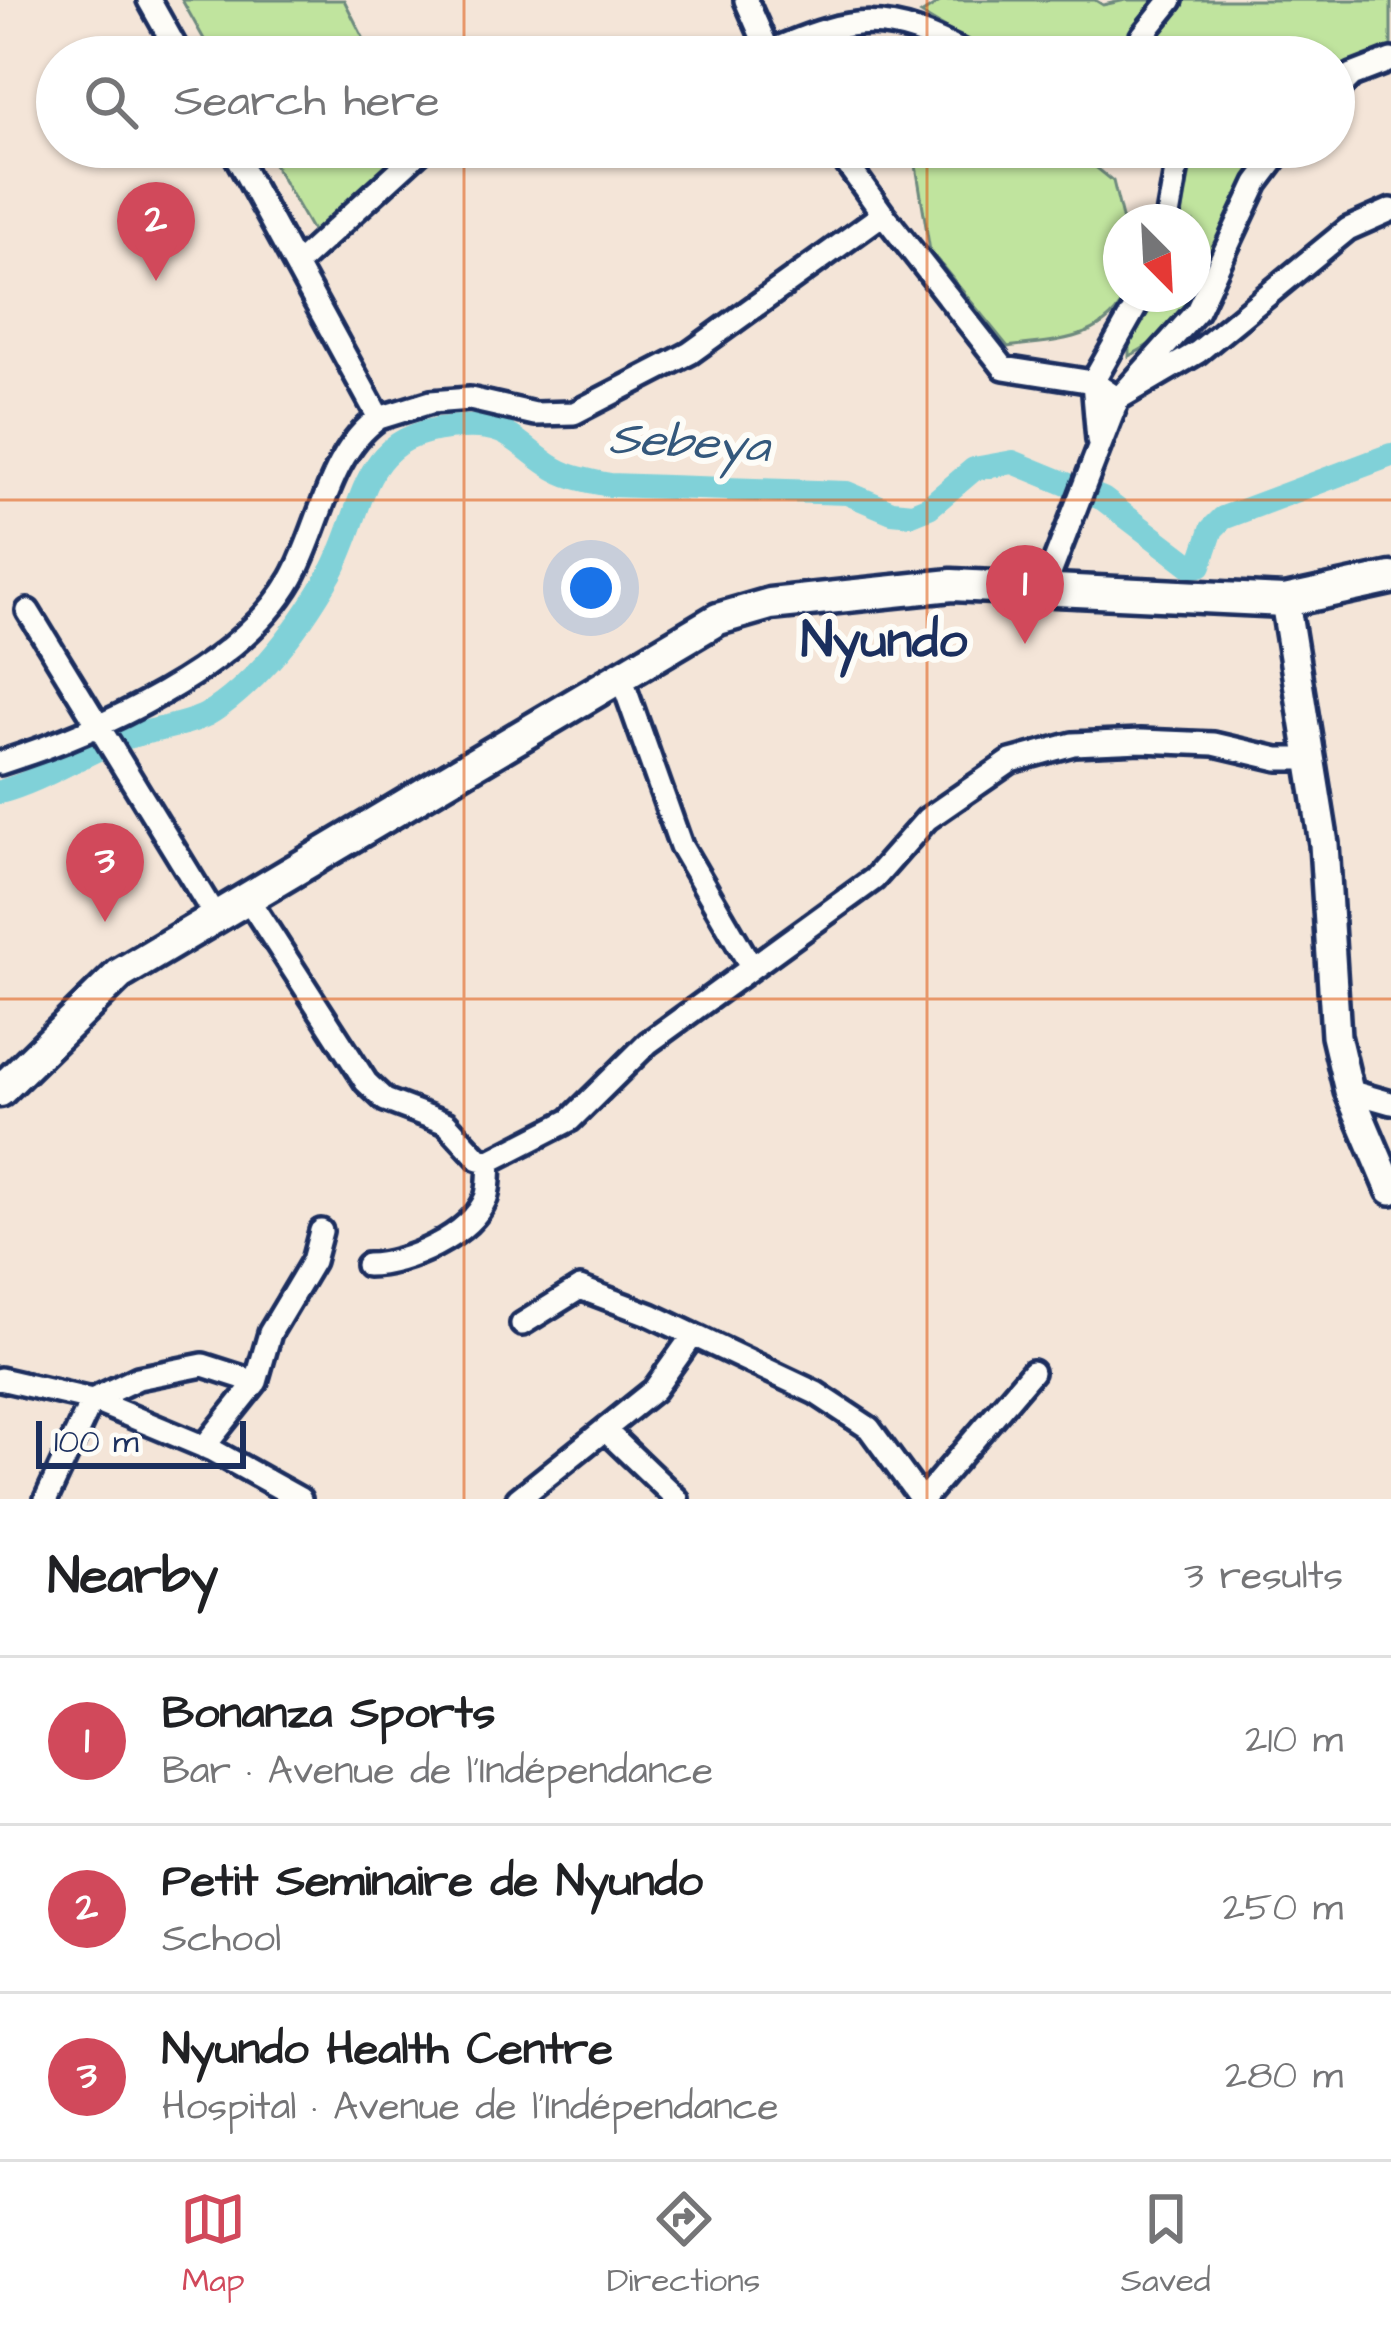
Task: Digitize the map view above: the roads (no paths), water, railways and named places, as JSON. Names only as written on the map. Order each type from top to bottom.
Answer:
[{"type":"highway","points":[[0,1091],[120,974],[718,619],[770,604],[952,585],[1285,601],[1391,578]]},
{"type":"main road","points":[[1285,601],[1324,844],[1336,1036],[1349,1091],[1391,1190]]},
{"type":"street","points":[[149,0],[169,36]]},
{"type":"street","points":[[746,0],[762,36]]},
{"type":"street","points":[[1142,36],[1171,0]]},
{"type":"street","points":[[815,36],[851,21],[908,28],[926,36]]},
{"type":"street","points":[[1355,74],[1391,60]]},
{"type":"street","points":[[243,168],[379,418]]},
{"type":"street","points":[[296,265],[402,168]]},
{"type":"street","points":[[850,168],[1004,368],[1093,382],[1118,399]]},
{"type":"street","points":[[1170,204],[1176,168]]},
{"type":"street","points":[[1044,589],[1098,440],[1118,399],[1197,311],[1268,168]]},
{"type":"street","points":[[1118,399],[1198,352],[1348,229],[1391,210]]},
{"type":"street","points":[[0,763],[106,739],[277,600],[338,473],[364,428],[379,418],[431,402],[470,399],[535,414],[574,413],[690,353],[883,214]]},
{"type":"street","points":[[1098,440],[1093,382],[1133,312]]},
{"type":"street","points":[[28,611],[215,916]]},
{"type":"street","points":[[621,676],[681,846],[751,966]]},
{"type":"street","points":[[248,899],[366,1082],[386,1100],[446,1123],[478,1159],[490,1161],[570,1120],[648,1043],[874,879],[927,819],[1011,761],[1073,744],[1142,741],[1214,744],[1278,759],[1311,759]]},
{"type":"street","points":[[1349,1091],[1391,1103]]},
{"type":"street","points":[[367,1265],[394,1265],[475,1216],[488,1195],[490,1161]]},
{"type":"street","points":[[204,1447],[256,1382],[270,1334],[313,1261],[320,1231]]},
{"type":"street","points":[[522,1324],[580,1288],[651,1315],[816,1394],[869,1428],[922,1499],[1032,1372]]},
{"type":"street","points":[[518,1499],[654,1390],[691,1338]]},
{"type":"street","points":[[46,1499],[92,1400],[138,1378],[203,1365],[256,1382]]},
{"type":"street","points":[[0,1379],[92,1400],[204,1447],[300,1499]]},
{"type":"street","points":[[607,1432],[677,1499]]},
{"type":"waterway","name":"Sebeya","points":[[0,792],[118,740],[196,719],[231,698],[278,651],[318,594],[384,456],[427,432],[490,428],[564,473],[610,485],[847,493],[892,512],[912,514],[929,507],[974,469],[1013,462],[1103,499],[1191,566],[1200,565],[1212,529],[1223,518],[1391,455]]},
{"type":"place","name":"Petit Seminaire de Nyundo","points":[[156,281]]},
{"type":"place","name":"Bonanza Sports","points":[[1025,644]]},
{"type":"place","name":"Nyundo Health Centre","points":[[105,922]]},
{"type":"district","name":"Nyundo","points":[[884,641]]}]
